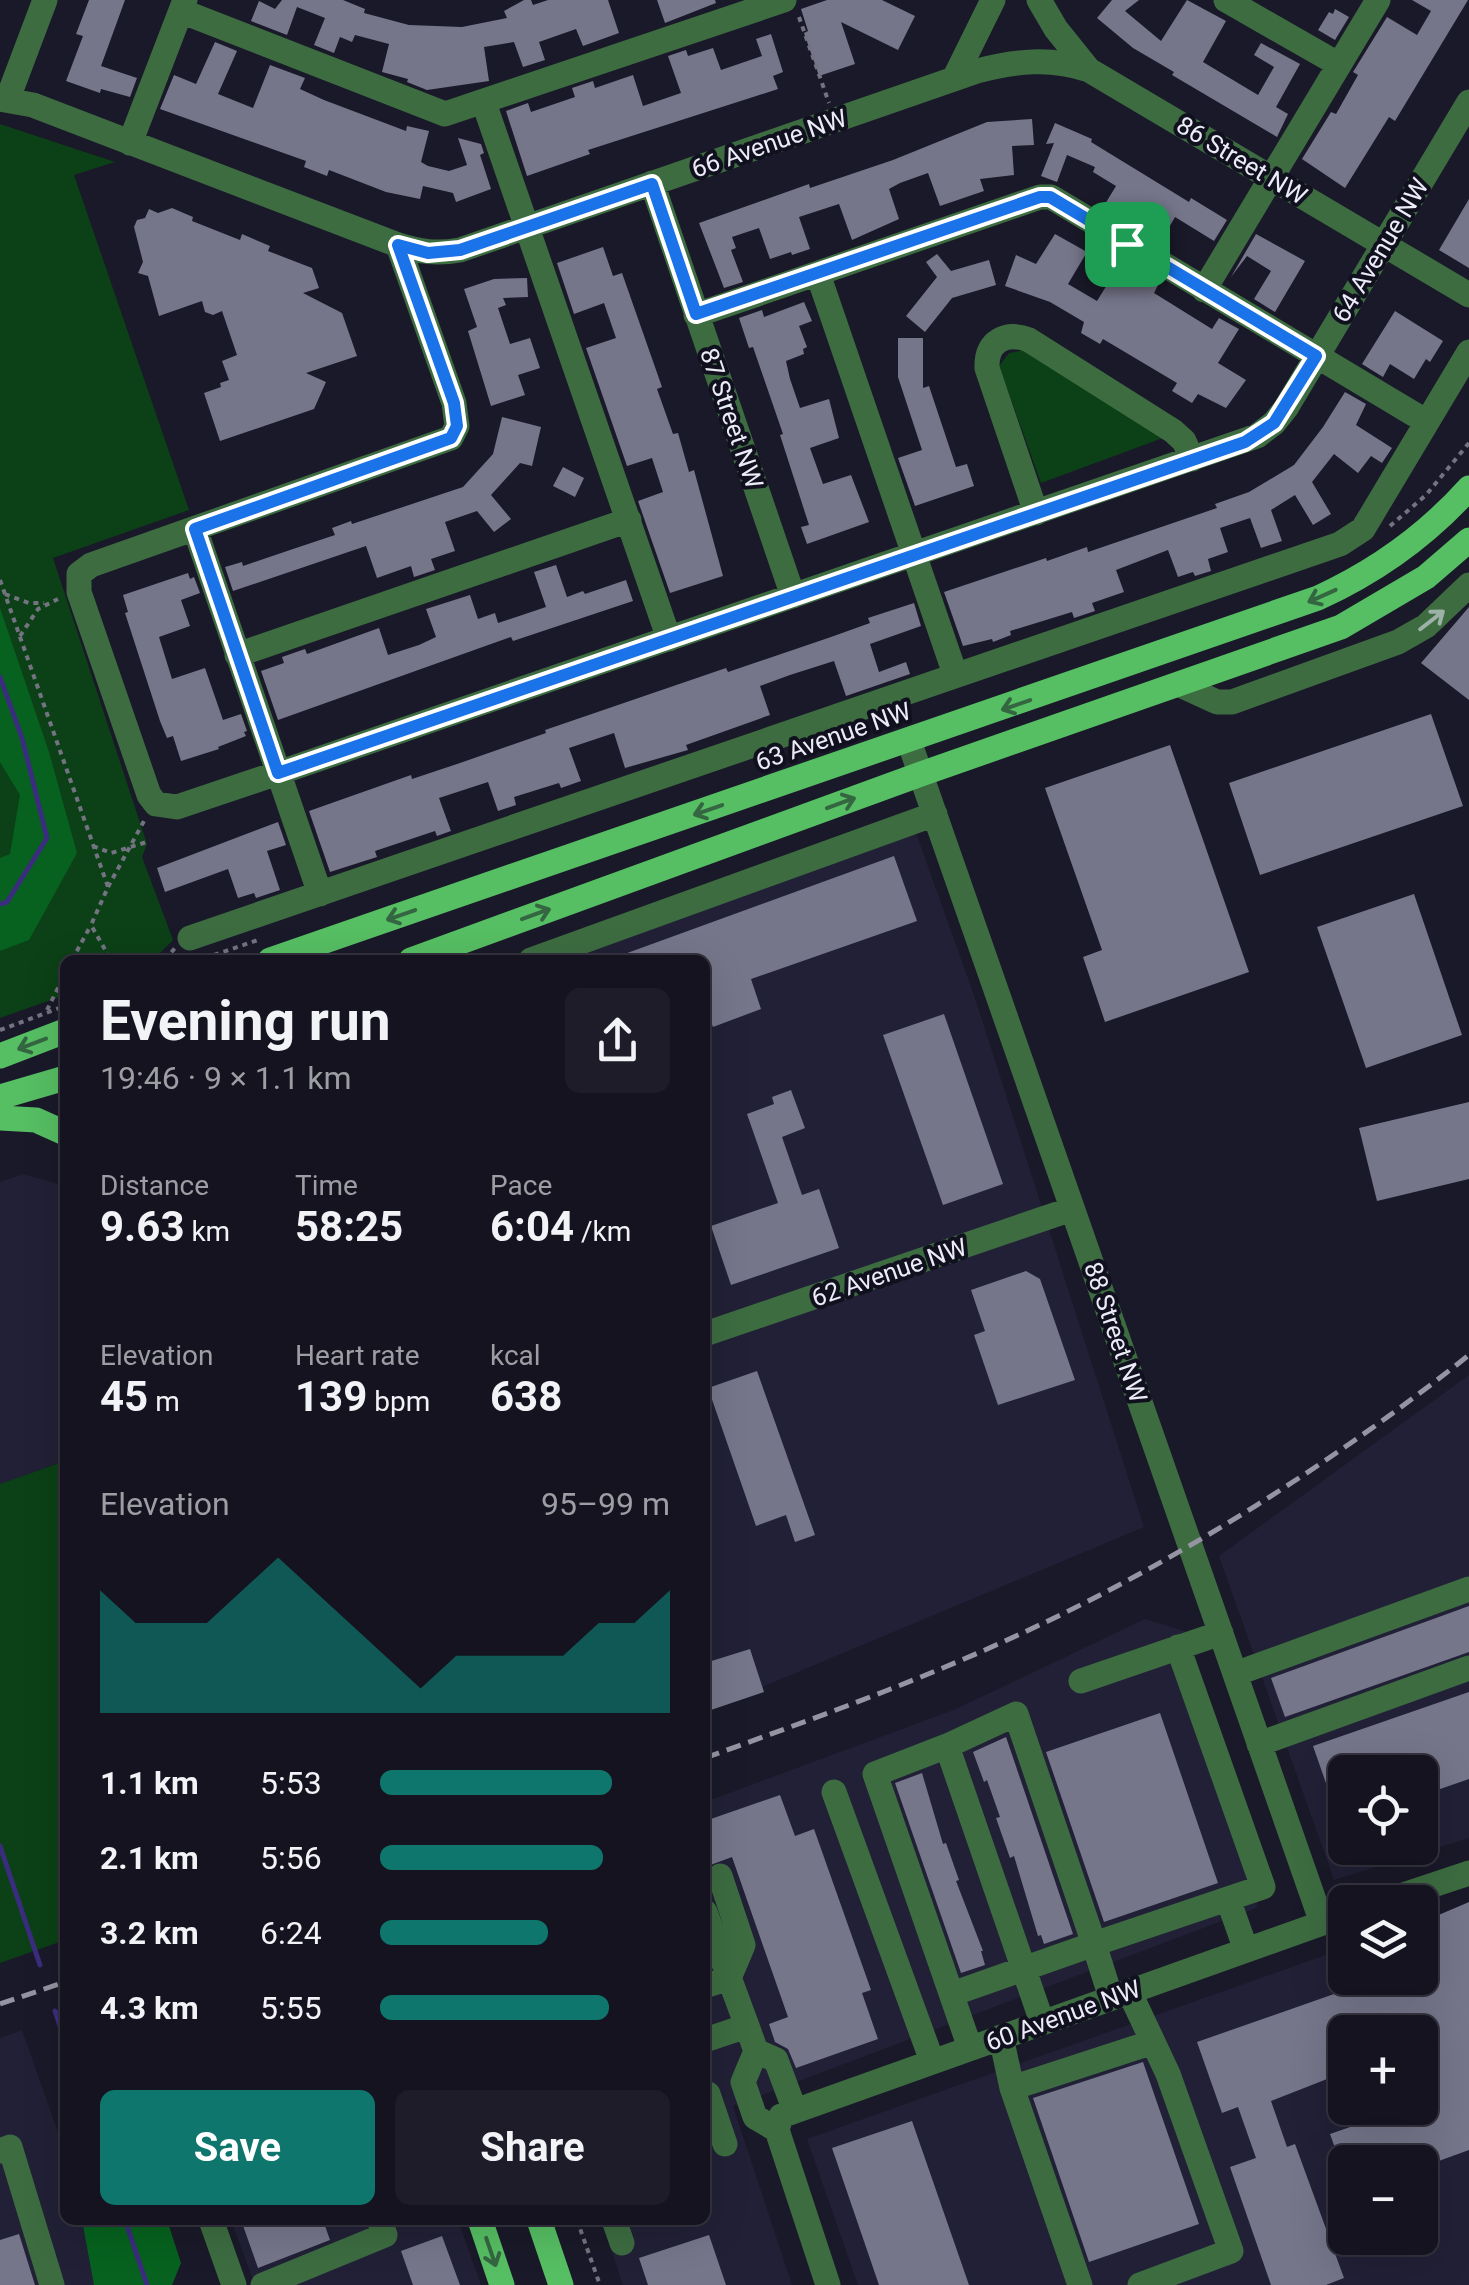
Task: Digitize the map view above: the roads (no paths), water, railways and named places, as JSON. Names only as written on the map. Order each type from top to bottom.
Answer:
[{"type":"main road","name":"63 Avenue NW","points":[[285,955],[1281,613],[1346,585],[1406,548],[1469,488]]},
{"type":"main road","points":[[464,951],[920,774],[1341,627],[1426,577],[1469,540]]},
{"type":"main road","points":[[0,1056],[60,1033]]},
{"type":"main road","points":[[0,1097],[60,1079]]},
{"type":"main road","points":[[0,1118],[36,1120],[60,1131]]},
{"type":"main road","points":[[482,2225],[502,2285]]},
{"type":"main road","points":[[541,2225],[562,2285]]},
{"type":"street","points":[[4,99],[45,0]]},
{"type":"street","points":[[954,79],[993,0]]},
{"type":"street","name":"86 Street NW","points":[[1039,0],[1056,29],[1089,70],[1469,295]]},
{"type":"street","points":[[1226,0],[1338,64]]},
{"type":"street","points":[[1204,290],[1378,0]]},
{"type":"street","points":[[130,143],[183,6],[432,111],[454,113],[783,1]]},
{"type":"street","name":"66 Avenue NW","points":[[4,99],[398,245],[420,252],[450,252],[994,67],[1056,62],[1089,70]]},
{"type":"street","name":"64 Avenue NW","points":[[195,529],[91,565],[73,585],[79,592],[149,795],[150,812],[177,807],[278,773],[1245,442],[1274,423],[1469,102]]},
{"type":"street","points":[[484,103],[669,639]]},
{"type":"street","name":"87 Street NW","points":[[652,184],[793,596]]},
{"type":"street","points":[[696,314],[1040,197],[1050,197],[1427,422]]},
{"type":"street","points":[[320,894],[195,529],[451,438],[457,426],[454,403],[398,245]]},
{"type":"street","points":[[818,274],[955,674]]},
{"type":"street","points":[[1036,513],[987,368],[990,350],[1003,338],[1029,340],[1174,431],[1192,459]]},
{"type":"street","points":[[190,938],[1353,538],[1363,529],[1469,352]]},
{"type":"street","points":[[237,655],[629,520]]},
{"type":"street","points":[[1180,684],[1218,702],[1232,702],[1398,642],[1426,626],[1469,586]]},
{"type":"street","name":"88 Street NW","points":[[909,742],[1260,1744],[1328,1905]]},
{"type":"street","points":[[545,955],[935,814]]},
{"type":"street","name":"62 Avenue NW","points":[[710,1332],[1072,1208]]},
{"type":"street","points":[[1201,1710],[1239,1685],[1469,1590]]},
{"type":"street","points":[[1082,1680],[1220,1632]]},
{"type":"street","points":[[952,1994],[1262,1887],[1178,1647]]},
{"type":"street","points":[[1260,1744],[1469,1668]]},
{"type":"street","points":[[970,2048],[874,1774],[1016,1714],[1094,1944],[1168,2074],[1231,2251],[1140,2285]]},
{"type":"street","points":[[947,1746],[1042,2022]]},
{"type":"street","points":[[834,1792],[932,2062]]},
{"type":"street","points":[[1433,1885],[1469,1873]]},
{"type":"street","points":[[717,1982],[743,1944],[720,1876]]},
{"type":"street","points":[[1228,1899],[1246,1950]]},
{"type":"street","name":"60 Avenue NW","points":[[784,2119],[970,2048],[1328,1921]]},
{"type":"street","points":[[710,1940],[717,1982],[747,2026],[756,2051],[742,2082],[755,2116],[784,2119]]},
{"type":"street","points":[[710,2038],[747,2026]]},
{"type":"street","points":[[1002,2037],[1012,2088],[1080,2285]]},
{"type":"street","points":[[1012,2088],[1153,2042]]},
{"type":"street","points":[[756,2051],[776,2060],[784,2119],[828,2285]]},
{"type":"street","points":[[710,2094],[742,2082]]},
{"type":"street","points":[[710,2105],[725,2144]]},
{"type":"street","points":[[0,2151],[10,2147],[52,2285]]},
{"type":"street","points":[[213,2225],[234,2285]]},
{"type":"street","points":[[263,2285],[385,2235],[381,2225]]},
{"type":"waterway","points":[[0,677],[22,738],[47,838],[7,902],[0,904]]},
{"type":"waterway","points":[[0,1846],[40,1965]]},
{"type":"waterway","points":[[55,2011],[60,2026]]},
{"type":"waterway","points":[[127,2225],[147,2285]]},
{"type":"railway","points":[[710,1756],[991,1647],[1145,1571],[1313,1469],[1469,1355]]},
{"type":"railway","points":[[0,2004],[60,1984]]}]
